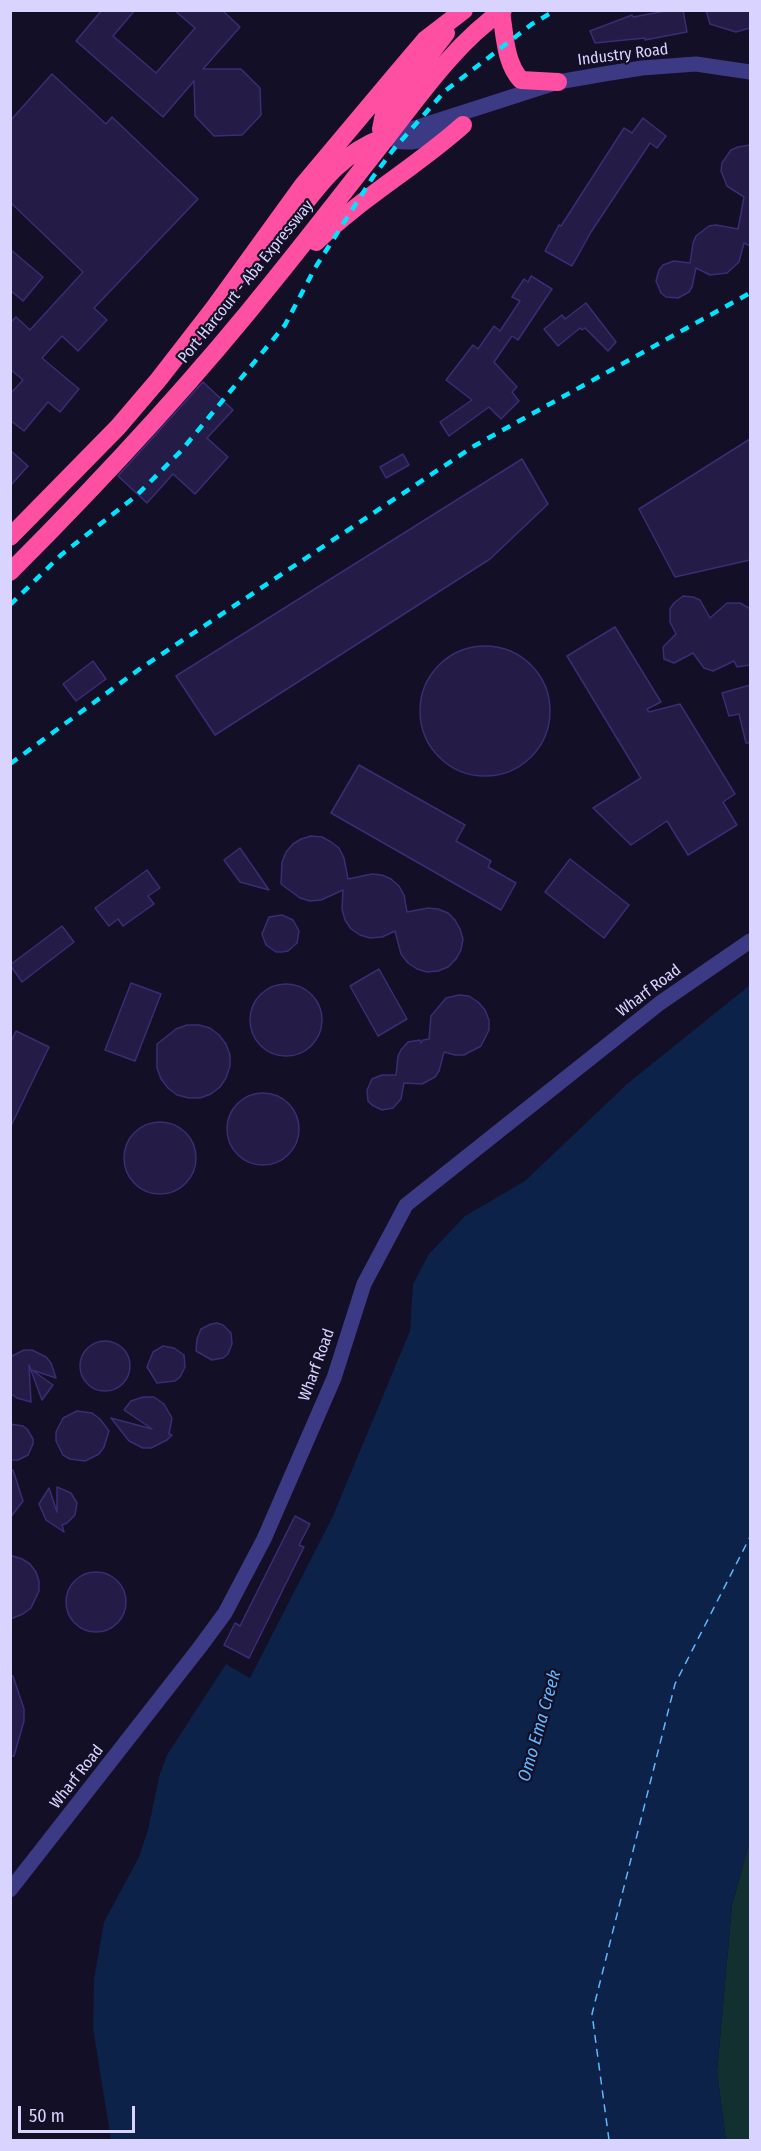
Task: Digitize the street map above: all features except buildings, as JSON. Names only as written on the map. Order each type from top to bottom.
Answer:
[{"type":"highway","points":[[214,308],[268,249],[324,179],[348,156],[364,145],[387,137],[381,129],[384,114],[464,10]]},
{"type":"highway","name":"Port Harcourt - Aba Expressway","points":[[10,537],[118,427],[159,380],[329,152],[425,40],[464,10]]},
{"type":"highway","points":[[502,11],[508,56],[515,74],[521,80],[558,82]]},
{"type":"highway","name":"Port Harcourt - Aba Expressway","points":[[10,572],[105,474],[203,366],[273,282],[411,104],[464,43],[502,11]]},
{"type":"highway","points":[[273,282],[325,233],[369,196],[433,152],[463,125]]},
{"type":"street","name":"Industry Road","points":[[387,137],[558,82],[642,68],[696,64],[750,72]]},
{"type":"street","name":"Industry Road","points":[[387,137],[395,142],[420,141],[463,125],[502,99]]},
{"type":"street","name":"Wharf Road","points":[[10,1890],[225,1613],[264,1539],[334,1378],[364,1284],[406,1206],[660,1003],[750,941]]},
{"type":"green space","points":[[750,1840],[750,2140],[726,2140],[717,2072],[732,1905]]},
{"type":"water","name":"Omo Ema Creek","points":[[750,985],[750,1840],[732,1905],[717,2072],[726,2140],[111,2140],[93,2028],[94,1979],[104,1922],[139,1857],[148,1830],[159,1777],[167,1755],[226,1664],[250,1678],[332,1518],[410,1331],[413,1284],[429,1254],[465,1216],[525,1181],[627,1084]]},
{"type":"ferry route","points":[[609,2140],[592,2014],[675,1684],[750,1537]]},
{"type":"railway","points":[[10,605],[61,555],[136,496],[181,451],[285,325],[315,268],[373,177],[393,150],[445,91],[532,24],[556,10]]},
{"type":"railway","points":[[10,764],[141,668],[474,446],[750,293]]}]
